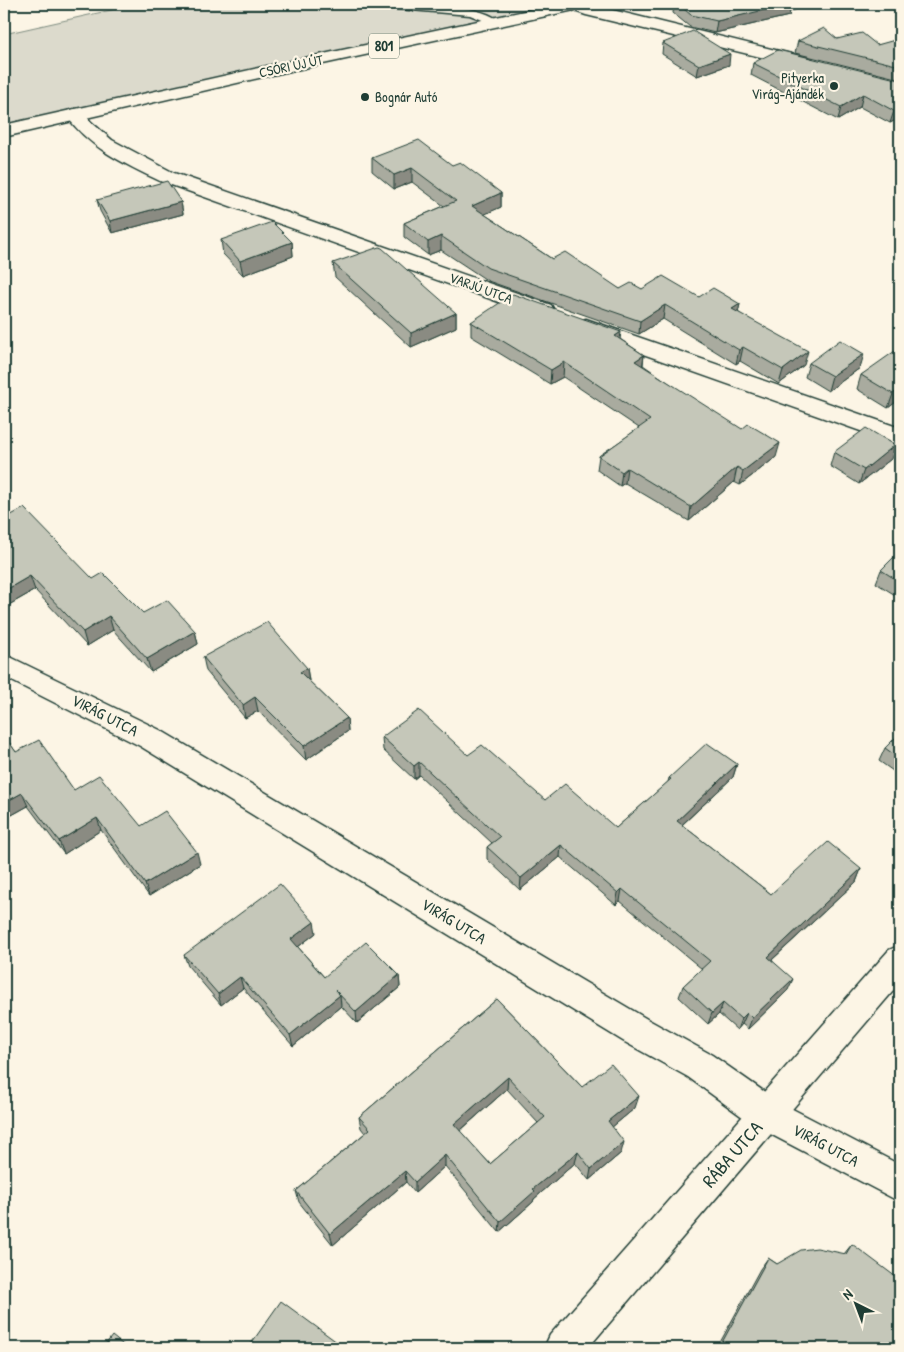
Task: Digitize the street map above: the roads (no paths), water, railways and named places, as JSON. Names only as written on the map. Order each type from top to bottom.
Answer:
[{"type":"street","name":"CSÓRI ÚJ ÚT","points":[[4,131],[577,4]]},
{"type":"street","points":[[577,4],[592,11],[820,66]]},
{"type":"street","name":"VARJÚ UTCA","points":[[76,115],[87,130],[110,149],[167,177],[900,437]]},
{"type":"street","name":"VIRÁG UTCA","points":[[4,664],[150,738],[635,1030],[700,1066],[767,1114],[900,1184]]},
{"type":"street","name":"RÁBA UTCA","points":[[563,1348],[900,960]]},
{"type":"lane","points":[[376,4],[472,12],[495,22]]},
{"type":"place","name":"Pityerka Virág-Ajándék","points":[[834,86]]},
{"type":"place","name":"Bognár Autó","points":[[365,97]]}]
